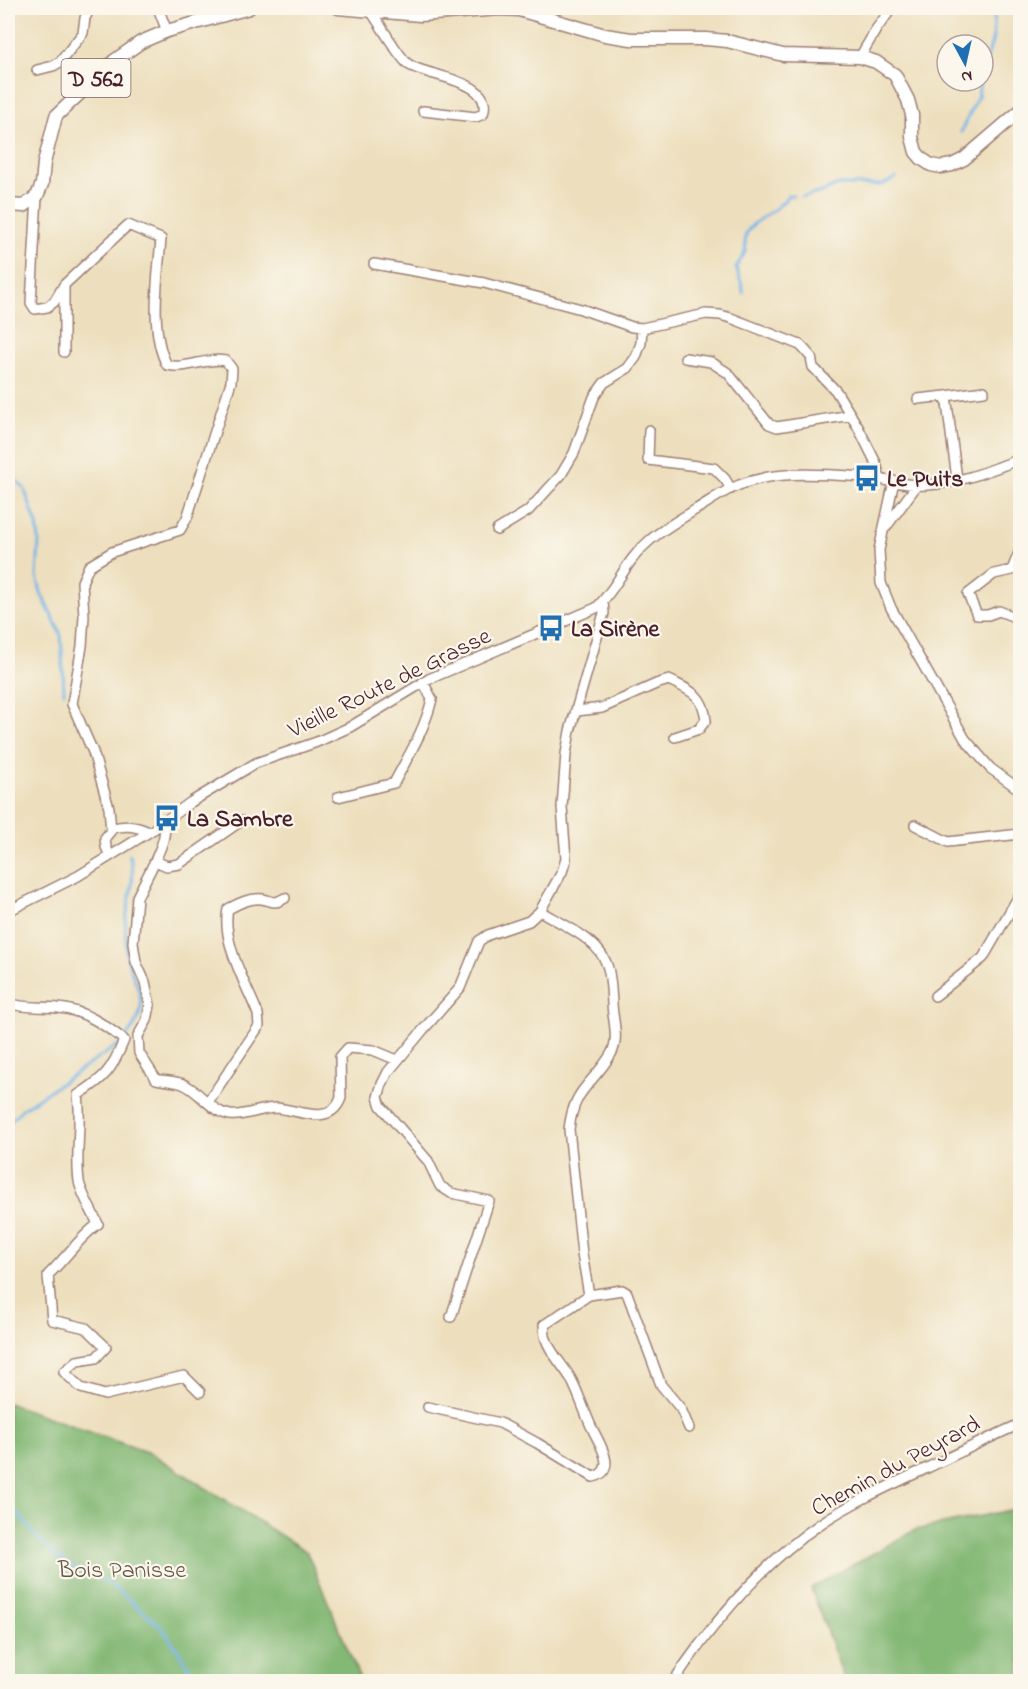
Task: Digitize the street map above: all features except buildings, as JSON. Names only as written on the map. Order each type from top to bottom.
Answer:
[{"type":"main road","name":"D 562","points":[[37,196],[42,184],[44,163],[56,116],[114,61],[141,42],[167,31],[249,8]]},
{"type":"main road","points":[[338,8],[394,9],[420,15],[500,9],[519,10],[605,35],[631,39],[706,39],[727,41],[783,54],[860,57],[876,62],[895,75],[908,100],[916,152],[931,165],[941,167],[964,159],[1020,111]]},
{"type":"main road","points":[[8,205],[24,206],[37,196]]},
{"type":"street","points":[[37,70],[60,63],[83,33],[85,18],[90,8]]},
{"type":"street","points":[[158,8],[167,31]]},
{"type":"street","points":[[860,57],[892,8]]},
{"type":"street","points":[[370,10],[409,64],[458,80],[482,98],[485,106],[483,114],[476,117],[423,111]]},
{"type":"street","points":[[37,196],[31,303],[36,309],[47,308],[54,302],[64,285],[128,225],[161,238],[155,302],[161,354],[167,365],[177,368],[215,359],[226,361],[232,369],[231,382],[187,518],[180,530],[112,552],[89,566],[82,582],[84,616],[82,646],[72,704],[93,752],[109,808],[111,830]]},
{"type":"street","points":[[374,264],[494,285],[581,309],[632,327],[642,328],[712,314],[731,318],[800,345],[811,357],[813,367],[818,374],[836,391],[851,415],[876,463],[880,479]]},
{"type":"street","points":[[64,285],[64,352]]},
{"type":"street","points":[[497,530],[528,511],[561,475],[574,453],[594,397],[604,382],[628,368],[636,357],[641,343],[642,328]]},
{"type":"street","points":[[685,358],[711,362],[728,373],[769,424],[777,427],[851,415]]},
{"type":"street","points":[[918,399],[984,391]]},
{"type":"street","points":[[946,396],[957,479]]},
{"type":"street","points":[[649,430],[648,460],[714,468],[731,489]]},
{"type":"street","name":"Vieille Route de Grasse","points":[[8,911],[78,876],[191,802],[256,763],[317,742],[350,727],[423,682],[596,608],[603,602],[631,558],[650,540],[731,489],[748,482],[792,475],[820,474],[929,485],[1002,467],[1020,459]]},
{"type":"street","points":[[894,481],[879,550],[881,583],[891,608],[965,739],[990,768],[1020,790]]},
{"type":"street","points":[[882,531],[917,485]]},
{"type":"street","points":[[1020,550],[1012,570],[994,574],[968,594],[977,615],[988,615],[999,611],[1020,619]]},
{"type":"street","points":[[451,1317],[489,1201],[452,1193],[440,1186],[428,1161],[381,1106],[378,1097],[382,1084],[397,1060],[460,988],[479,941],[488,935],[529,921],[540,911],[562,872],[566,860],[562,807],[570,731],[604,613],[603,602]]},
{"type":"street","points":[[577,711],[602,708],[669,680],[699,697],[706,720],[699,729],[675,737]]},
{"type":"street","points":[[339,797],[394,783],[428,716],[432,699],[423,682]]},
{"type":"street","points":[[109,808],[124,826]]},
{"type":"street","points":[[155,861],[167,866],[179,864],[241,820]]},
{"type":"street","points":[[163,821],[164,836],[155,861],[137,897],[133,943],[136,962],[145,982],[150,1005],[147,1020],[138,1036],[139,1053],[156,1079],[183,1084],[230,1115],[276,1108],[302,1114],[323,1114],[335,1110],[342,1098],[340,1057],[348,1048],[373,1050],[397,1060]]},
{"type":"street","points":[[915,825],[948,842],[1020,834]]},
{"type":"street","points":[[110,855],[105,838],[111,830],[124,826],[140,827],[149,831]]},
{"type":"street","points":[[935,996],[983,958],[1020,894]]},
{"type":"street","points":[[208,1102],[260,1026],[258,1014],[228,939],[226,920],[228,909],[239,903],[254,900],[264,899],[270,903],[285,898]]},
{"type":"street","points":[[540,911],[597,947],[605,958],[610,981],[615,1030],[614,1048],[576,1098],[569,1129],[582,1254],[589,1295]]},
{"type":"street","points":[[8,1003],[18,1007],[61,1008],[98,1020],[124,1040],[114,1065],[98,1083],[78,1095],[81,1116],[77,1149],[79,1184],[98,1224],[84,1234],[68,1256],[48,1275],[52,1320],[86,1328],[106,1347],[96,1358],[77,1361],[64,1372],[81,1388],[105,1395],[184,1376],[200,1392]]},
{"type":"street","points":[[428,1407],[500,1423],[592,1477],[598,1476],[604,1469],[606,1461],[604,1449],[592,1430],[572,1380],[546,1340],[544,1325],[589,1295],[622,1290],[627,1293],[661,1385],[681,1409],[689,1428]]},
{"type":"street","name":"Chemin du Peyrard","points":[[673,1682],[735,1599],[767,1568],[823,1522],[889,1486],[1020,1424]]},
{"type":"green space","name":"Bois Panisse","points":[[8,1403],[152,1454],[307,1552],[361,1681],[8,1681]]},
{"type":"green space","points":[[1020,1508],[1020,1681],[845,1681],[811,1588],[915,1530]]},
{"type":"waterway","points":[[993,33],[995,8]]},
{"type":"waterway","points":[[961,132],[978,93]]},
{"type":"waterway","points":[[8,135],[10,170],[8,181]]},
{"type":"waterway","points":[[802,197],[839,185],[882,185],[896,178]]},
{"type":"waterway","points":[[743,293],[736,268],[745,252],[747,232],[779,206],[788,195],[793,196]]},
{"type":"waterway","points":[[8,473],[24,488],[37,525],[39,541],[37,576],[41,593],[61,635],[64,692]]},
{"type":"waterway","points":[[125,1039],[141,1010],[139,990],[128,962],[126,947],[126,919],[132,878],[129,855]]},
{"type":"waterway","points":[[8,1124],[22,1109],[118,1045]]},
{"type":"waterway","points":[[8,1501],[33,1533],[56,1556],[74,1568],[110,1584],[156,1622],[191,1670],[195,1682]]},
{"type":"place","name":"Le Puits","points":[[867,478]]},
{"type":"place","name":"La Sirène","points":[[551,628]]},
{"type":"place","name":"La Sambre","points":[[167,818]]}]
